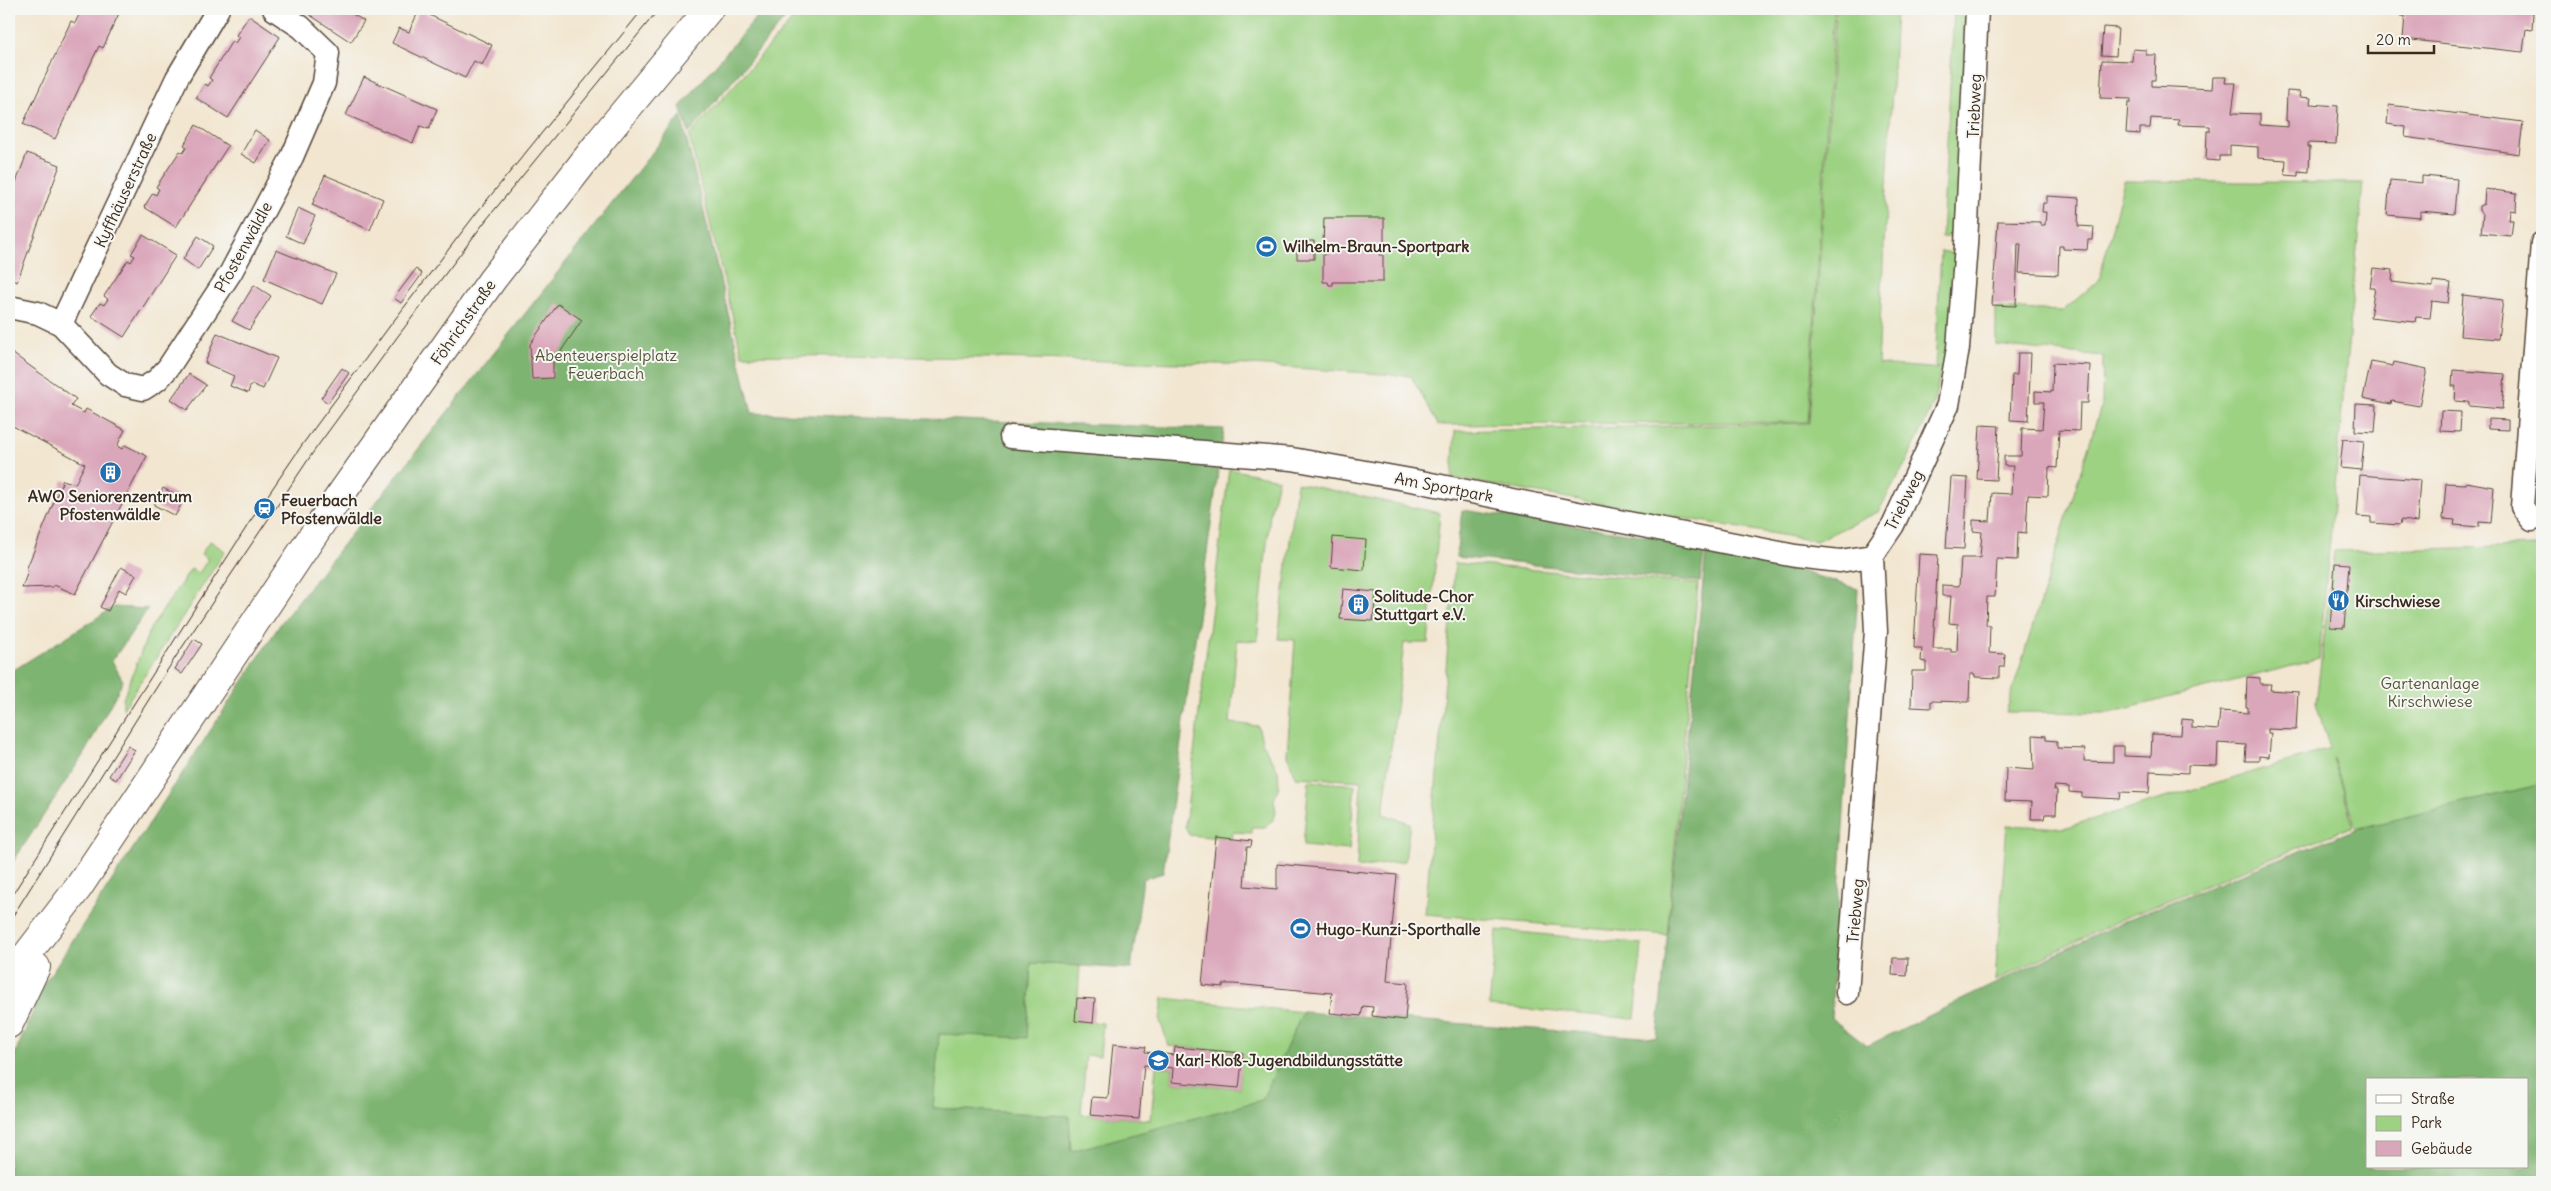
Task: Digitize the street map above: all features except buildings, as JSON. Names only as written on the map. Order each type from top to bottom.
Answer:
[{"type":"main road","name":"Föhrichstraße","points":[[78,888],[334,504],[492,280],[602,140],[709,9]]},
{"type":"main road","points":[[9,984],[19,965],[78,888]]},
{"type":"main road","points":[[9,1024],[78,888]]},
{"type":"street","name":"Kyffhäuserstraße","points":[[61,324],[178,78],[218,9]]},
{"type":"street","name":"Pfostenwäldle","points":[[61,324],[108,374],[125,384],[143,389],[158,380],[168,368],[231,272],[292,157],[324,83],[328,53],[300,27],[274,9]]},
{"type":"street","name":"Triebweg","points":[[1847,993],[1876,641],[1872,556],[1893,525],[1948,405],[1958,348],[1967,235],[1977,9]]},
{"type":"street","points":[[2532,520],[2522,507],[2542,243]]},
{"type":"street","points":[[9,307],[38,313],[61,324]]},
{"type":"street","name":"Am Sportpark","points":[[1011,437],[1292,459],[1426,483],[1795,556],[1840,560],[1872,556]]},
{"type":"green space","points":[[763,9],[793,9],[689,133],[680,107]]},
{"type":"green space","name":"Wilhelm-Braun-Sportpark","points":[[802,9],[1834,9],[1808,422],[1438,425],[1411,376],[1252,365],[995,358],[742,355],[689,136]]},
{"type":"green space","points":[[1836,9],[1896,9],[1878,364],[1941,369],[1934,403],[1907,461],[1878,512],[1816,541],[1452,478],[1455,431],[1809,423]]},
{"type":"green space","points":[[1954,9],[1967,9],[1957,237],[1942,237]]},
{"type":"green space","name":"Abenteuerspielplatz Feuerbach","points":[[681,116],[752,413],[1224,429],[1163,873],[1143,879],[1131,969],[1031,963],[1027,1038],[939,1034],[933,1108],[1069,1116],[1071,1151],[1262,1100],[1303,1012],[1657,1038],[1707,542],[1858,589],[1831,1018],[1867,1046],[2126,920],[2356,829],[2542,784],[2542,1182],[9,1182],[9,1068],[46,981],[281,623]]},
{"type":"green space","points":[[2124,181],[2363,183],[2319,659],[2109,713],[2006,712],[2102,403],[2103,356],[1996,345],[1996,308],[2063,311],[2099,280]]},
{"type":"green space","points":[[1941,251],[1957,254],[1948,368],[1935,366]]},
{"type":"green space","points":[[1229,469],[1278,479],[1270,514],[1257,641],[1237,640],[1230,723],[1258,726],[1263,745],[1278,770],[1279,786],[1274,799],[1276,812],[1273,820],[1265,827],[1252,827],[1252,833],[1232,832],[1231,839],[1189,835],[1185,826]]},
{"type":"green space","points":[[1297,483],[1440,513],[1428,643],[1404,643],[1383,814],[1410,823],[1405,861],[1357,868],[1361,781],[1296,777],[1287,755],[1295,640],[1278,639]]},
{"type":"green space","points":[[1462,510],[1705,544],[1700,582],[1456,557]]},
{"type":"green space","points":[[210,541],[225,551],[123,709],[123,699],[150,629],[191,569],[199,573],[208,559],[201,554]]},
{"type":"green space","name":"Gartenanlage Kirschwiese","points":[[2542,546],[2542,784],[2356,829],[2333,758],[2353,826],[2122,919],[1995,981],[2007,825],[2063,828],[2330,749],[2316,703],[2334,551]]},
{"type":"green space","points":[[1455,563],[1698,584],[1667,935],[1425,914]]},
{"type":"green space","points":[[114,607],[148,609],[112,661],[123,681],[85,752],[9,868],[9,673]]},
{"type":"green space","points":[[1309,781],[1355,785],[1349,850],[1303,846]]},
{"type":"green space","points":[[1497,930],[1642,944],[1635,1019],[1489,1006]]},
{"type":"green space","points":[[1031,963],[1080,966],[1076,1021],[1103,1023],[1100,1056],[1086,1055],[1081,1114],[1151,1120],[1156,1066],[1173,1068],[1172,1082],[1239,1088],[1242,1053],[1169,1046],[1160,1021],[1163,998],[1303,1012],[1263,1100],[1070,1152],[1068,1116],[933,1108],[939,1034],[1026,1037]]},
{"type":"tram line","points":[[9,900],[251,520],[302,445],[478,211],[643,9]]},
{"type":"tram line","points":[[9,922],[175,658],[314,451],[487,219],[659,9]]},
{"type":"place","name":"Wilhelm-Braun-Sportpark","points":[[1267,246]]},
{"type":"place","name":"AWO Seniorenzentrum Pfostenwäldle","points":[[110,472]]},
{"type":"place","name":"Feuerbach Pfostenwäldle","points":[[265,509]]},
{"type":"place","name":"Kirschwiese","points":[[2339,601]]},
{"type":"place","name":"Solitude-Chor Stuttgart e.V.","points":[[1358,605]]},
{"type":"place","name":"Hugo-Kunzi-Sporthalle","points":[[1300,929]]},
{"type":"place","name":"Karl-Kloß-Jugendbildungsstätte","points":[[1159,1060]]}]
